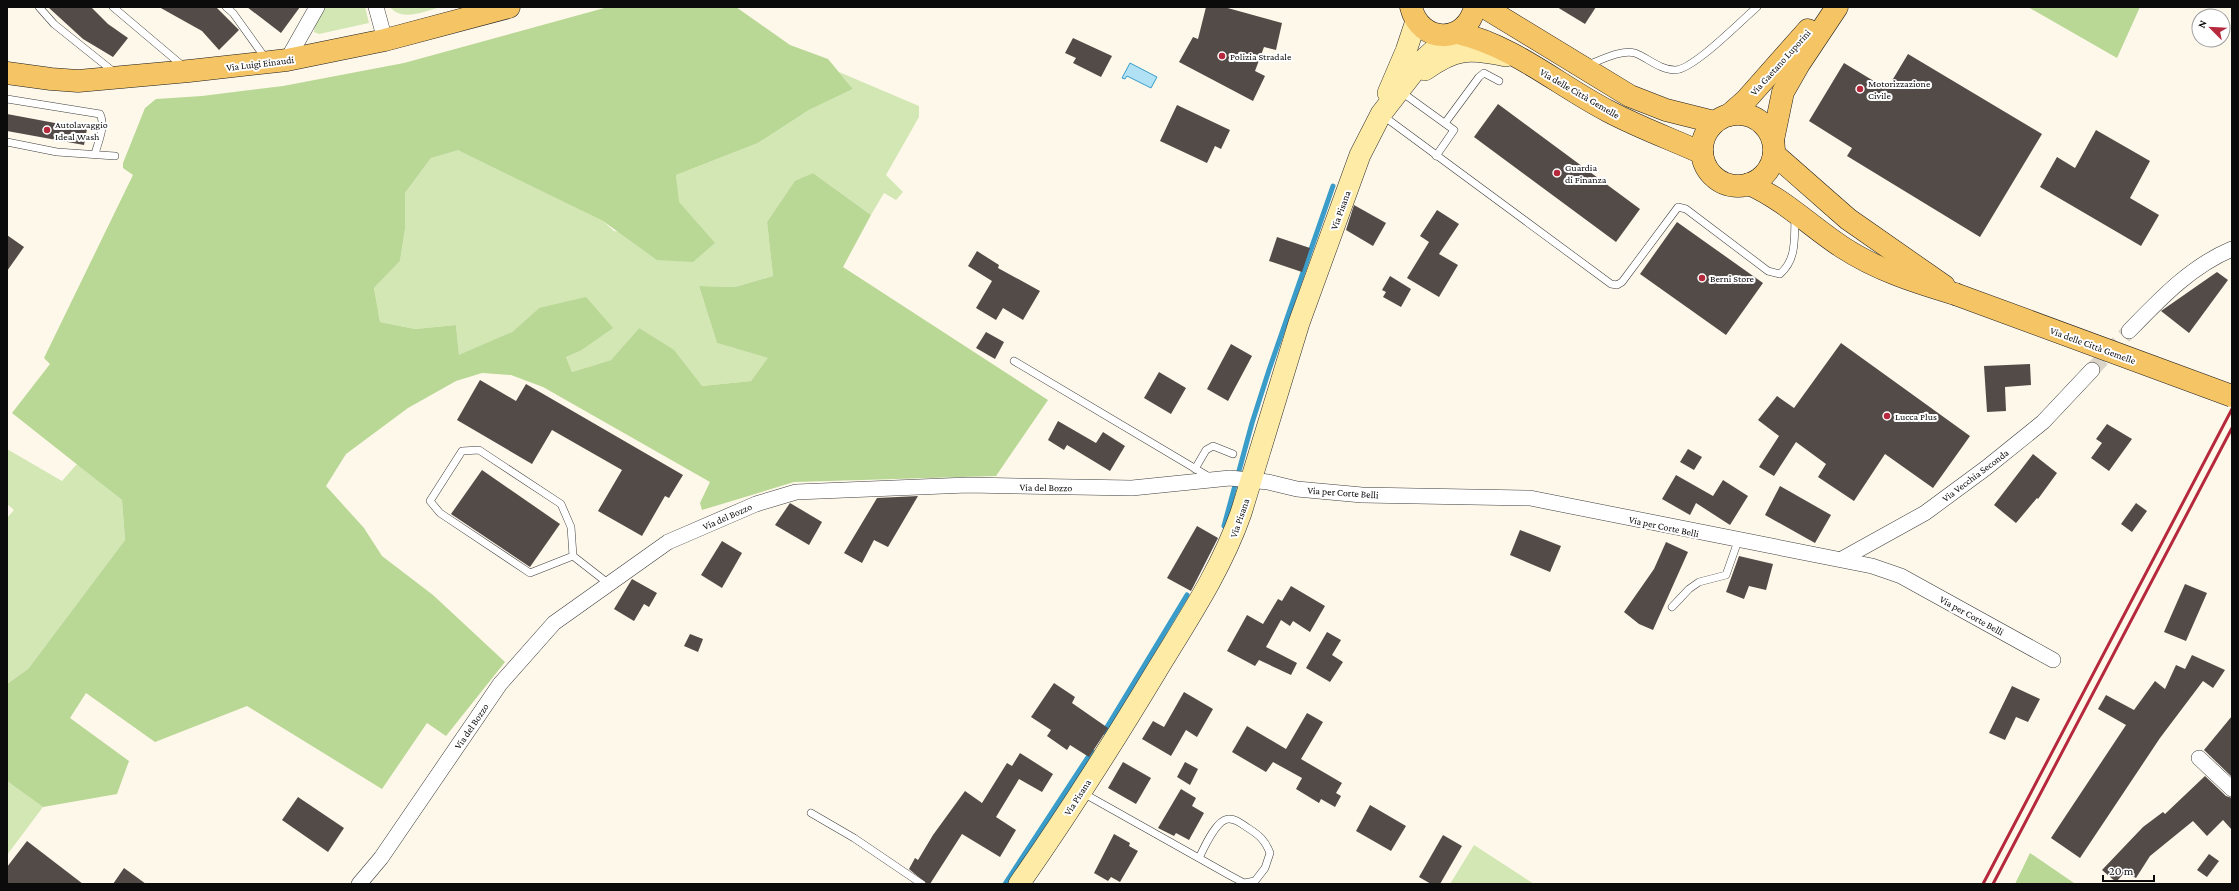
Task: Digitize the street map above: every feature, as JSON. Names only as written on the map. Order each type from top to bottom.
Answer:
[{"type":"main road","name":"Via Luigi Einaudi","points":[[7,73],[64,80],[189,71],[278,61],[385,40],[509,7]]},
{"type":"main road","name":"Via Pisana","points":[[1381,114],[1400,91],[1422,60],[1472,17],[1475,7]]},
{"type":"main road","points":[[1484,7],[1582,67],[1642,101],[1666,110],[1722,118],[1751,116],[1764,126],[1773,147]]},
{"type":"main road","name":"Via Gaetano Luporini","points":[[1702,153],[1705,135],[1722,118],[1746,100],[1829,7]]},
{"type":"main road","name":"Via Gaetano Luporini","points":[[1749,184],[1758,180],[1765,173],[1773,147],[1783,92],[1799,64],[1837,7]]},
{"type":"main road","name":"Via Pisana","points":[[1414,14],[1426,31],[1440,35],[1454,34]]},
{"type":"main road","name":"Via Pisana","points":[[1019,884],[1081,792],[1217,571],[1231,542],[1242,479],[1360,155],[1381,114],[1414,14]]},
{"type":"main road","name":"Via delle Città Gemelle","points":[[1454,34],[1489,41],[1608,112],[1702,153]]},
{"type":"main road","points":[[1400,91],[1442,58],[1455,53],[1470,50],[1483,51],[1523,60]]},
{"type":"main road","name":"Via delle Città Gemelle","points":[[1773,147],[1806,184],[1848,219],[1954,294]]},
{"type":"main road","points":[[1702,153],[1706,167],[1717,179],[1733,185],[1749,184]]},
{"type":"main road","name":"Via delle Città Gemelle","points":[[1749,184],[1772,195],[1796,211],[1840,246],[1878,268],[1914,282],[1954,294],[2232,396]]},
{"type":"street","points":[[278,61],[317,7]]},
{"type":"street","points":[[376,7],[385,40]]},
{"type":"street","points":[[2130,331],[2182,280],[2218,255],[2232,249]]},
{"type":"street","name":"Via Vecchia Seconda","points":[[1842,559],[1925,513],[1986,468],[2043,422],[2092,370]]},
{"type":"street","name":"Via del Bozzo","points":[[359,884],[381,858],[500,684],[554,623],[668,542],[756,504],[796,492],[968,485],[1132,488],[1213,479],[1242,479]]},
{"type":"street","name":"Via per Corte Belli","points":[[1242,479],[1297,489],[1362,495],[1530,498],[1738,541],[1842,559],[1901,576],[2053,660]]},
{"type":"street","points":[[2199,758],[2232,789]]},
{"type":"lane","points":[[38,7],[54,24],[120,77]]},
{"type":"lane","points":[[113,7],[189,71]]},
{"type":"lane","points":[[226,7],[278,61]]},
{"type":"lane","points":[[1582,67],[1614,56],[1630,53],[1669,70],[1681,69],[1700,58],[1757,7]]},
{"type":"lane","points":[[1445,123],[1479,77],[1484,73],[1489,74],[1499,81]]},
{"type":"lane","points":[[1400,91],[1454,130],[1436,156]]},
{"type":"lane","points":[[7,99],[100,114],[103,120],[103,126],[95,154]]},
{"type":"lane","points":[[1381,114],[1611,284],[1617,285],[1622,282],[1678,207],[1686,209],[1768,271],[1780,274],[1788,266],[1793,256],[1796,211]]},
{"type":"lane","points":[[7,142],[57,152],[115,156]]},
{"type":"lane","points":[[1014,361],[1213,479]]},
{"type":"lane","points":[[1195,469],[1206,450],[1213,446],[1233,454]]},
{"type":"lane","points":[[479,450],[561,504],[571,527],[572,556],[530,573],[440,513],[430,501],[462,451],[479,450]]},
{"type":"lane","points":[[1672,608],[1689,588],[1700,582],[1726,575],[1738,541]]},
{"type":"lane","points":[[572,556],[609,584]]},
{"type":"lane","points":[[1081,792],[1199,858],[1244,883],[1255,880],[1265,868],[1270,852],[1260,835],[1235,820],[1228,819],[1222,821],[1214,830],[1199,858]]},
{"type":"lane","points":[[811,813],[854,838],[922,884]]},
{"type":"green space","points":[[326,7],[365,7],[369,23],[319,34],[314,32],[315,25]]},
{"type":"green space","points":[[390,7],[441,7],[421,13],[407,15],[401,14]]},
{"type":"green space","points":[[608,7],[736,7],[790,45],[828,59],[853,89],[809,110],[758,143],[676,175],[679,202],[715,243],[693,262],[657,260],[603,221],[458,150],[431,158],[405,193],[405,229],[400,261],[374,288],[380,322],[415,329],[456,325],[459,355],[512,332],[539,308],[586,297],[613,328],[580,351],[566,357],[572,372],[611,360],[639,328],[674,350],[702,386],[751,381],[768,358],[717,343],[699,286],[735,287],[773,276],[767,222],[795,181],[813,173],[871,215],[843,267],[1048,400],[996,476],[794,482],[702,510],[700,503],[710,482],[543,387],[511,375],[482,373],[456,381],[408,408],[346,454],[326,486],[364,528],[382,556],[433,595],[505,662],[446,736],[427,723],[382,789],[247,706],[155,742],[86,693],[70,718],[129,761],[117,794],[43,807],[7,781],[7,684],[28,669],[125,540],[122,500],[12,413],[50,364],[44,358],[133,175],[123,168],[123,163],[145,108],[156,99],[202,96],[283,86],[404,63]]},
{"type":"green space","points":[[2028,7],[2140,7],[2117,58]]},
{"type":"green space","points":[[839,72],[919,106],[919,117],[886,175],[903,192],[896,200],[884,193],[871,215],[813,173],[795,182],[767,222],[773,276],[735,287],[699,286],[717,343],[769,358],[751,381],[702,386],[639,328],[611,360],[572,372],[566,357],[580,351],[539,308],[512,332],[459,356],[456,325],[415,329],[380,322],[374,288],[400,261],[405,229],[405,193],[431,158],[458,149],[603,221],[614,231],[714,243],[678,202],[676,175],[758,143],[809,110],[853,89]]},
{"type":"green space","points":[[7,449],[62,481],[77,464],[122,500],[125,540],[28,669],[7,684],[7,518],[14,510],[7,504]]},
{"type":"green space","points":[[7,781],[43,807],[7,855]]},
{"type":"green space","points":[[1474,845],[1534,884],[1450,884]]},
{"type":"green space","points":[[2030,853],[2074,883],[2074,884],[2015,884]]},
{"type":"water","points":[[1130,63],[1157,77],[1151,88],[1127,76],[1125,79],[1122,78]]},
{"type":"building","points":[[48,7],[91,7],[108,24],[128,38],[113,57],[83,39]]},
{"type":"building","points":[[159,7],[216,7],[239,30],[219,50],[202,31]]},
{"type":"building","points":[[247,7],[300,7],[281,33]]},
{"type":"building","name":"Polizia Stradale","points":[[1206,7],[1224,7],[1282,23],[1276,50],[1264,47],[1255,71],[1265,76],[1253,101],[1179,62],[1193,37],[1198,39]]},
{"type":"building","points":[[1557,7],[1596,7],[1585,24]]},
{"type":"building","points":[[1073,38],[1112,56],[1101,77],[1073,63],[1076,58],[1065,53]]},
{"type":"building","points":[[1908,54],[2042,134],[1980,237],[1847,156],[1852,148],[1809,121],[1844,63],[1887,89]]},
{"type":"building","name":"Guardia di Finanza","points":[[1498,104],[1640,209],[1616,242],[1474,137]]},
{"type":"building","points":[[1177,105],[1230,130],[1221,149],[1215,146],[1207,163],[1160,141]]},
{"type":"building","name":"Autolavaggio Ideal Wash","points":[[7,114],[87,129],[84,145],[7,131]]},
{"type":"building","points":[[2096,130],[2150,161],[2130,198],[2159,215],[2141,246],[2040,187],[2057,157],[2075,168]]},
{"type":"building","points":[[1354,205],[1386,223],[1373,246],[1346,230]]},
{"type":"building","points":[[1437,210],[1459,224],[1439,254],[1458,265],[1439,297],[1407,278],[1429,242],[1420,236]]},
{"type":"building","name":"Berni Store","points":[[1677,222],[1763,283],[1726,335],[1640,274]]},
{"type":"building","points":[[7,235],[24,247],[7,271]]},
{"type":"building","points":[[1277,237],[1310,248],[1302,272],[1269,261]]},
{"type":"building","points":[[977,251],[999,265],[998,268],[1040,291],[1023,320],[1003,308],[996,320],[976,308],[992,281],[968,266]]},
{"type":"building","points":[[2217,272],[2228,280],[2189,333],[2161,311]]},
{"type":"building","points":[[1390,276],[1411,289],[1401,307],[1383,297],[1386,292],[1382,290]]},
{"type":"building","points":[[986,332],[1004,342],[995,359],[976,348]]},
{"type":"building","name":"Lucca Plus","points":[[1841,343],[1970,436],[1933,488],[1885,454],[1854,501],[1818,477],[1826,464],[1796,442],[1774,476],[1759,467],[1779,436],[1758,420],[1777,396],[1794,408]]},
{"type":"building","points":[[1231,344],[1252,356],[1228,401],[1207,389]]},
{"type":"building","points":[[2030,364],[2031,385],[2005,387],[2006,411],[1987,412],[1984,366]]},
{"type":"building","points":[[1159,372],[1186,388],[1171,414],[1144,398]]},
{"type":"building","points":[[480,380],[516,401],[526,384],[683,475],[669,498],[665,496],[642,536],[598,511],[622,470],[552,430],[532,464],[457,420]]},
{"type":"building","points":[[1058,421],[1096,443],[1103,432],[1125,446],[1110,471],[1067,445],[1064,450],[1048,440]]},
{"type":"building","points":[[2107,424],[2132,439],[2109,471],[2091,458],[2102,443],[2096,439]]},
{"type":"building","points":[[1688,449],[1702,457],[1694,470],[1680,462]]},
{"type":"building","points":[[2033,454],[2057,473],[2038,499],[2037,498],[2016,523],[1994,505]]},
{"type":"building","points":[[482,470],[560,524],[530,567],[451,514]]},
{"type":"building","points":[[1676,475],[1713,496],[1723,480],[1748,496],[1730,525],[1696,503],[1690,515],[1662,499]]},
{"type":"building","points":[[1780,486],[1831,515],[1815,543],[1765,515]]},
{"type":"building","points":[[918,496],[888,547],[874,540],[862,563],[844,553],[877,498]]},
{"type":"building","points":[[790,503],[822,522],[809,545],[775,525]]},
{"type":"building","points":[[2136,503],[2147,511],[2132,532],[2121,524]]},
{"type":"building","points":[[1197,526],[1218,538],[1191,591],[1167,578]]},
{"type":"building","points":[[1520,530],[1561,546],[1550,572],[1510,555]]},
{"type":"building","points":[[722,541],[742,553],[722,588],[701,575]]},
{"type":"building","points":[[1666,542],[1688,552],[1653,630],[1639,624],[1624,612],[1654,569]]},
{"type":"building","points":[[1739,556],[1773,564],[1766,590],[1749,586],[1744,599],[1726,592]]},
{"type":"building","points":[[632,579],[657,593],[649,607],[644,604],[634,621],[614,609]]},
{"type":"building","points":[[2185,584],[2207,593],[2186,641],[2164,632]]},
{"type":"building","points":[[1291,586],[1325,606],[1310,632],[1293,621],[1290,626],[1281,620],[1266,647],[1297,663],[1291,675],[1259,660],[1255,666],[1227,651],[1247,615],[1263,624],[1278,599],[1282,601]]},
{"type":"building","points":[[1327,632],[1341,640],[1332,655],[1343,662],[1330,682],[1306,668]]},
{"type":"building","points":[[690,634],[703,639],[698,652],[684,646]]},
{"type":"building","points":[[2192,655],[2225,670],[2213,688],[2203,681],[2160,738],[2080,858],[2051,838],[2126,725],[2098,709],[2106,695],[2134,710],[2155,681],[2165,689],[2176,665],[2185,669]]},
{"type":"building","points":[[1054,683],[1075,697],[1072,703],[1108,728],[1089,757],[1070,745],[1067,750],[1047,736],[1051,730],[1031,717]]},
{"type":"building","points":[[2012,686],[2040,699],[2028,722],[2016,717],[2005,740],[1989,733]]},
{"type":"building","points":[[1184,692],[1213,709],[1197,737],[1186,730],[1171,756],[1142,739],[1153,721],[1164,727]]},
{"type":"building","points":[[1307,713],[1323,722],[1301,759],[1342,783],[1336,793],[1341,796],[1335,807],[1321,799],[1319,803],[1296,789],[1302,778],[1273,762],[1266,772],[1232,752],[1247,726],[1286,749]]},
{"type":"building","points":[[2232,716],[2232,777],[2204,750]]},
{"type":"building","points":[[1020,753],[1053,774],[1042,792],[1019,779],[996,817],[1016,830],[1000,857],[962,834],[930,884],[927,884],[909,869],[915,858],[918,860],[933,835],[965,791],[982,803],[1007,763],[1012,766]]},
{"type":"building","points":[[1123,762],[1151,778],[1136,804],[1108,788]]},
{"type":"building","points":[[1185,762],[1198,769],[1190,785],[1177,777]]},
{"type":"building","points":[[2205,776],[2226,796],[2232,798],[2232,830],[2223,820],[2207,836],[2193,821],[2150,856],[2136,878],[2125,872],[2116,882],[2102,870],[2143,827],[2163,812],[2165,814]]},
{"type":"building","points":[[1181,789],[1196,798],[1192,806],[1204,813],[1189,840],[1176,833],[1174,836],[1158,828]]},
{"type":"building","points":[[298,797],[344,828],[328,852],[282,820]]},
{"type":"building","points":[[1370,805],[1406,826],[1391,851],[1356,831]]},
{"type":"building","points":[[1114,834],[1130,843],[1129,846],[1138,851],[1120,882],[1111,877],[1108,881],[1094,873]]},
{"type":"building","points":[[1443,835],[1462,846],[1440,884],[1431,884],[1419,877]]},
{"type":"building","points":[[27,841],[83,884],[7,884],[7,867]]},
{"type":"building","points":[[2209,854],[2219,861],[2207,877],[2197,870]]},
{"type":"building","points":[[124,868],[146,884],[113,884]]},
{"type":"waterway","points":[[1224,526],[1252,423],[1333,186]]},
{"type":"waterway","points":[[1104,732],[1187,595]]},
{"type":"waterway","points":[[1005,884],[1092,751]]},
{"type":"tunnel","points":[[2092,370],[2129,331]]},
{"type":"railway","points":[[1983,884],[2232,409]]},
{"type":"railway","points":[[1993,884],[2232,428]]},
{"type":"place","name":"Polizia Stradale","points":[[1222,56]]},
{"type":"place","name":"Motorizzazione Civile","points":[[1860,89]]},
{"type":"place","name":"Autolavaggio Ideal Wash","points":[[47,130]]},
{"type":"place","name":"Guardia di Finanza","points":[[1557,173]]},
{"type":"place","name":"Berni Store","points":[[1702,278]]},
{"type":"place","name":"Lucca Plus","points":[[1887,416]]}]
